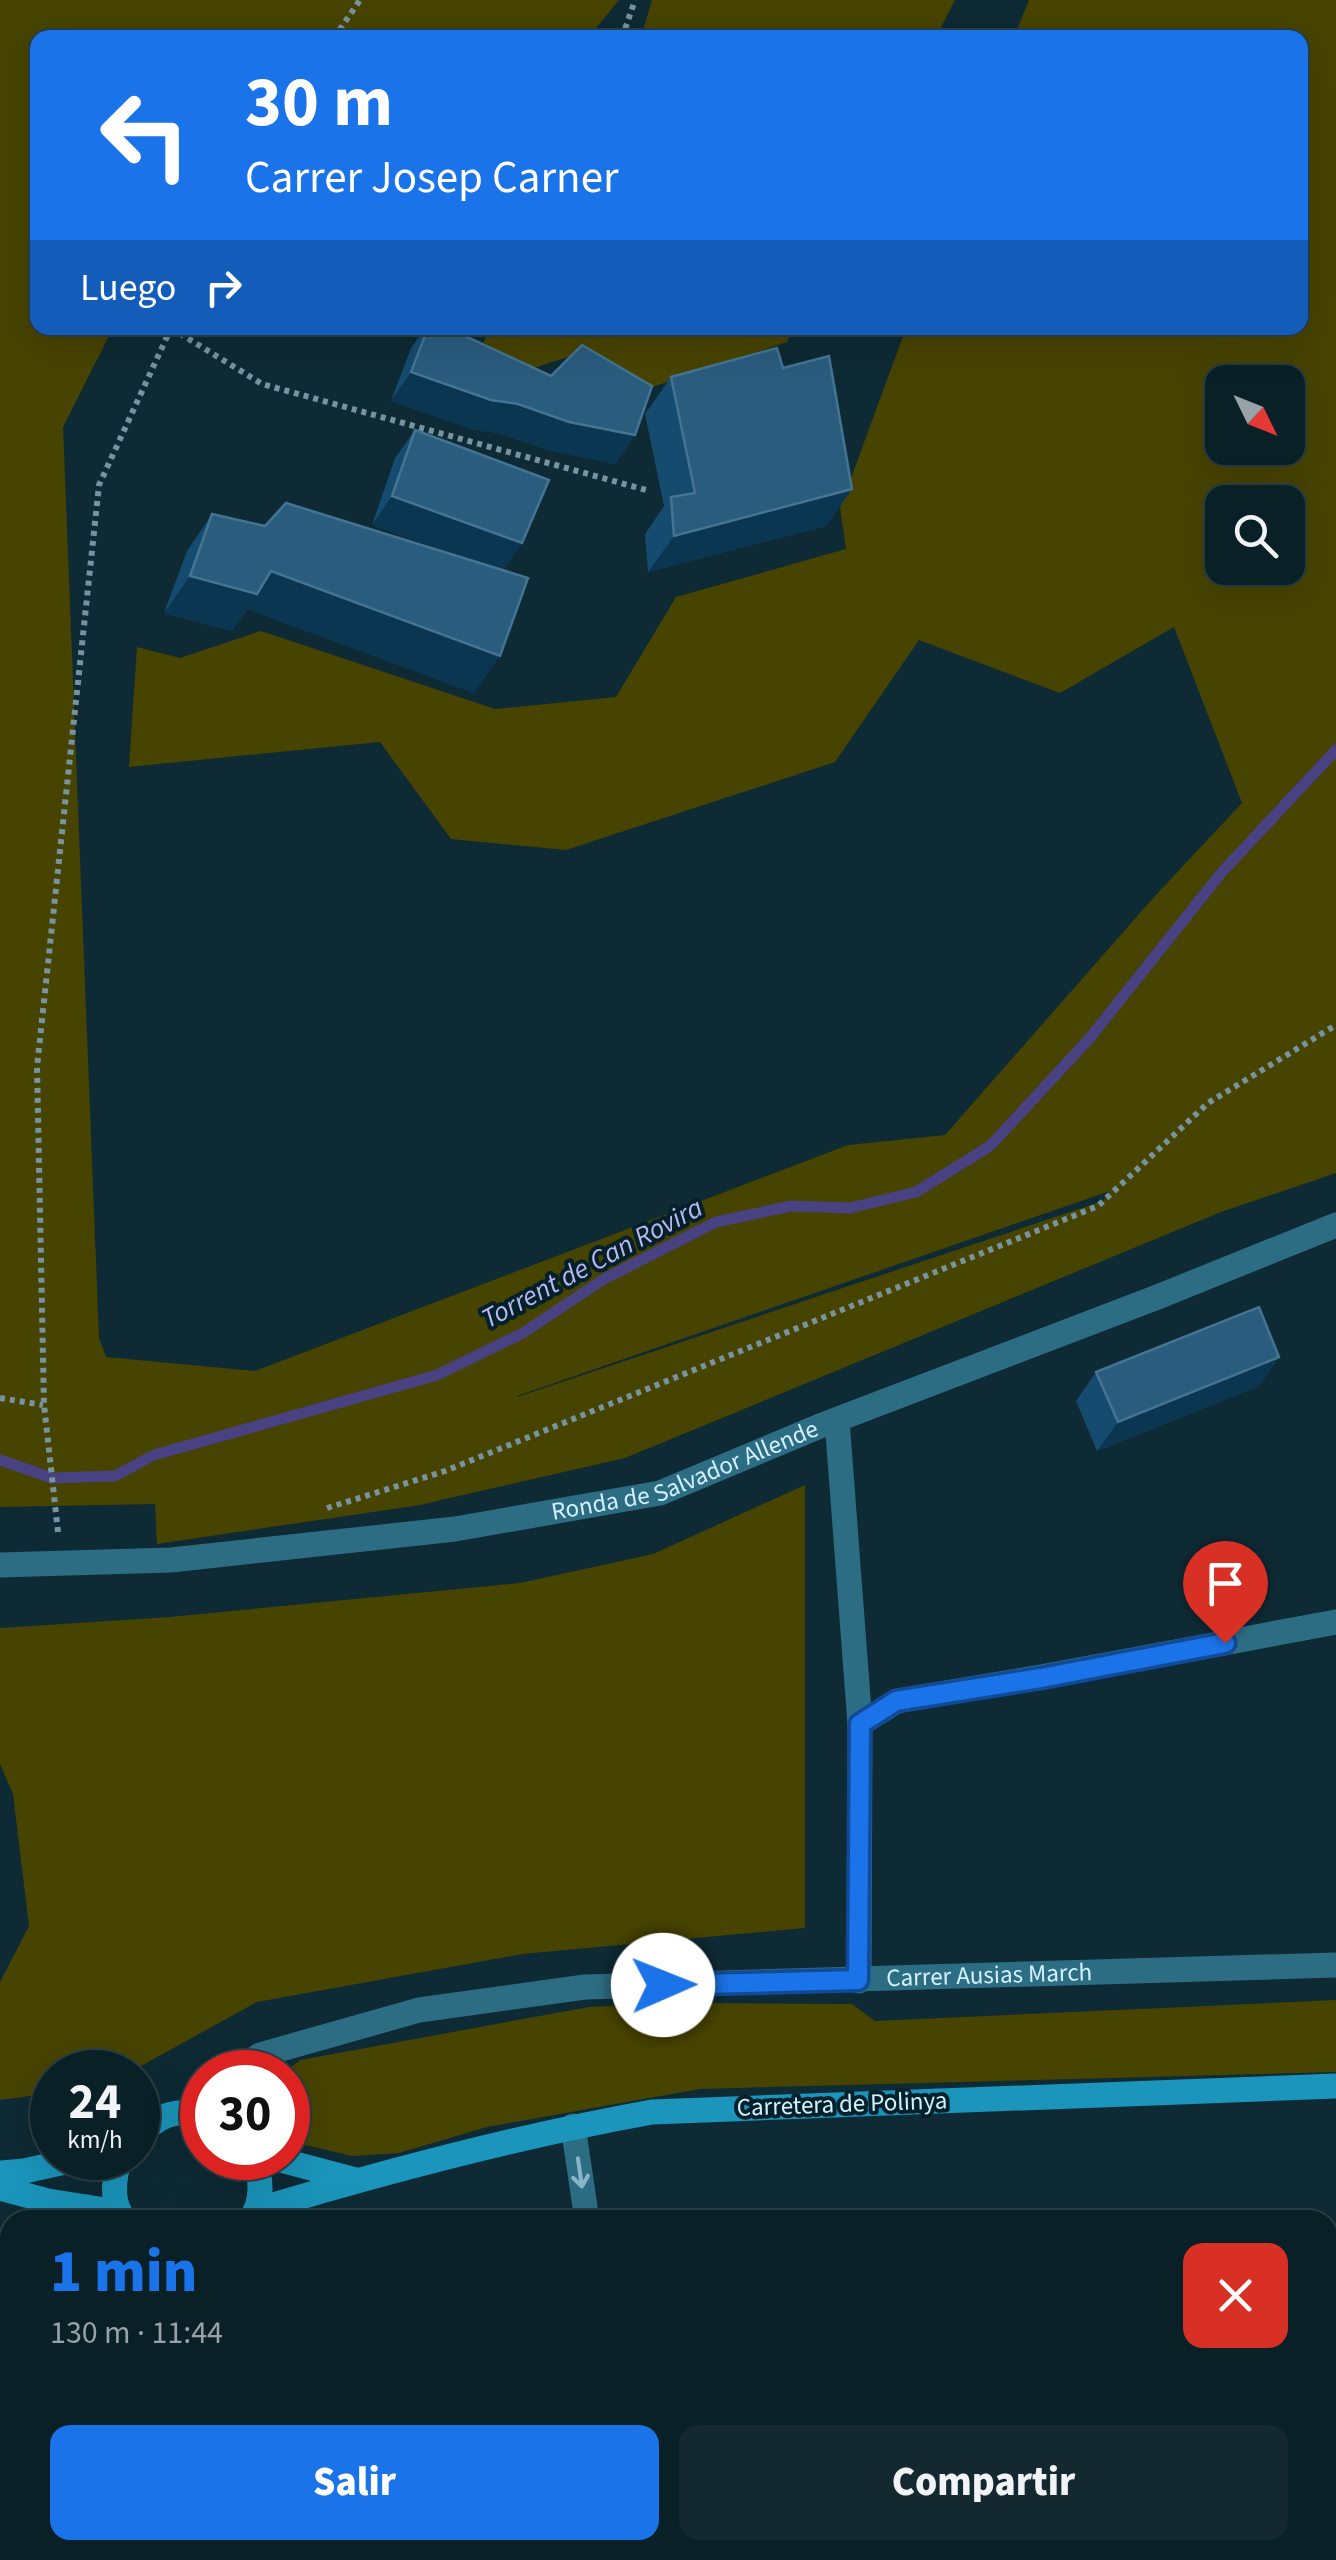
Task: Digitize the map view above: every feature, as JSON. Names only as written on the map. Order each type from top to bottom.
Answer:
[{"type":"street","name":"Ronda de Salvador Allende","points":[[0,1565],[171,1560],[455,1529],[660,1493],[1336,1224]]},
{"type":"street","points":[[836,1420],[860,1724],[858,1980]]},
{"type":"street","points":[[860,1724],[896,1701],[1336,1622]]},
{"type":"street","name":"Carrer Ausias March","points":[[278,2050],[419,2010],[585,1987],[1336,1965]]},
{"type":"street","name":"Carretera de Polinya","points":[[269,2210],[356,2180],[574,2126],[652,2112],[1336,2086]]},
{"type":"street","points":[[574,2126],[586,2210]]},
{"type":"street","name":"Carretera de Polinya","points":[[310,2168],[356,2180]]},
{"type":"street","points":[[0,2172],[30,2170]]},
{"type":"street","points":[[114,2180],[120,2210]]},
{"type":"street","points":[[255,2210],[261,2180]]},
{"type":"street","points":[[0,2188],[92,2210]]},
{"type":"path","points":[[339,30],[360,0]]},
{"type":"path","points":[[625,30],[634,0]]},
{"type":"path","points":[[61,1563],[44,1405],[37,1067],[100,486],[168,335]]},
{"type":"path","points":[[182,335],[262,384],[646,490]]},
{"type":"path","points":[[320,1510],[445,1471],[1098,1206],[1208,1103],[1336,1025]]},
{"type":"path","points":[[0,1398],[44,1405]]},
{"type":"shaded area","points":[[0,0],[619,0],[595,30],[30,30],[30,335],[109,335],[63,427],[99,1338],[106,1357],[255,1371],[848,1145],[945,1135],[1242,803],[1174,627],[1060,693],[919,640],[835,762],[566,850],[451,839],[380,742],[129,767],[137,647],[180,658],[261,631],[495,709],[616,697],[676,597],[846,549],[840,508],[903,335],[1308,335],[1308,30],[1017,30],[1029,0],[1336,0],[1336,1173],[1221,1212],[625,1458],[420,1505],[157,1544],[155,1504],[0,1507]],"holes":[[[1110,1191],[1103,1201],[517,1397]]]},
{"type":"shaded area","points":[[652,0],[955,0],[940,30],[643,30]]},
{"type":"shaded area","points":[[487,335],[790,335],[787,342],[640,391],[574,355],[518,373],[479,350]]},
{"type":"shaded area","points":[[805,1485],[805,1928],[522,1954],[257,2002],[160,2055],[160,2050],[30,2050],[30,2096],[0,2100],[0,1982],[29,1926],[13,1794],[0,1764],[0,1628],[170,1617],[520,1583],[653,1554]]},
{"type":"shaded area","points":[[1336,2000],[1336,2072],[700,2089],[487,2127],[399,2153],[352,2156],[310,2146],[310,2058],[589,2007],[852,2004],[875,2021]]},
{"type":"building","points":[[425,335],[463,335],[551,376],[582,345],[652,386],[635,435],[569,422],[411,372]]},
{"type":"building","points":[[777,348],[783,368],[829,356],[852,489],[674,536],[671,497],[695,493],[671,377]]},
{"type":"building","points":[[415,430],[549,480],[522,543],[392,496]]},
{"type":"building","points":[[286,503],[528,578],[500,656],[271,571],[257,594],[190,576],[212,514],[265,526]]},
{"type":"building","points":[[1259,1307],[1279,1357],[1118,1422],[1096,1372]]},
{"type":"waterway","name":"Torrent de Can Rovira","points":[[0,1460],[52,1478],[115,1476],[154,1455],[437,1375],[523,1333],[604,1279],[716,1222],[791,1206],[850,1208],[916,1192],[990,1146],[1089,1039],[1222,872],[1336,750]]},
{"type":"route","points":[[663,1985],[858,1980],[860,1724],[896,1701],[1225,1643]]}]
